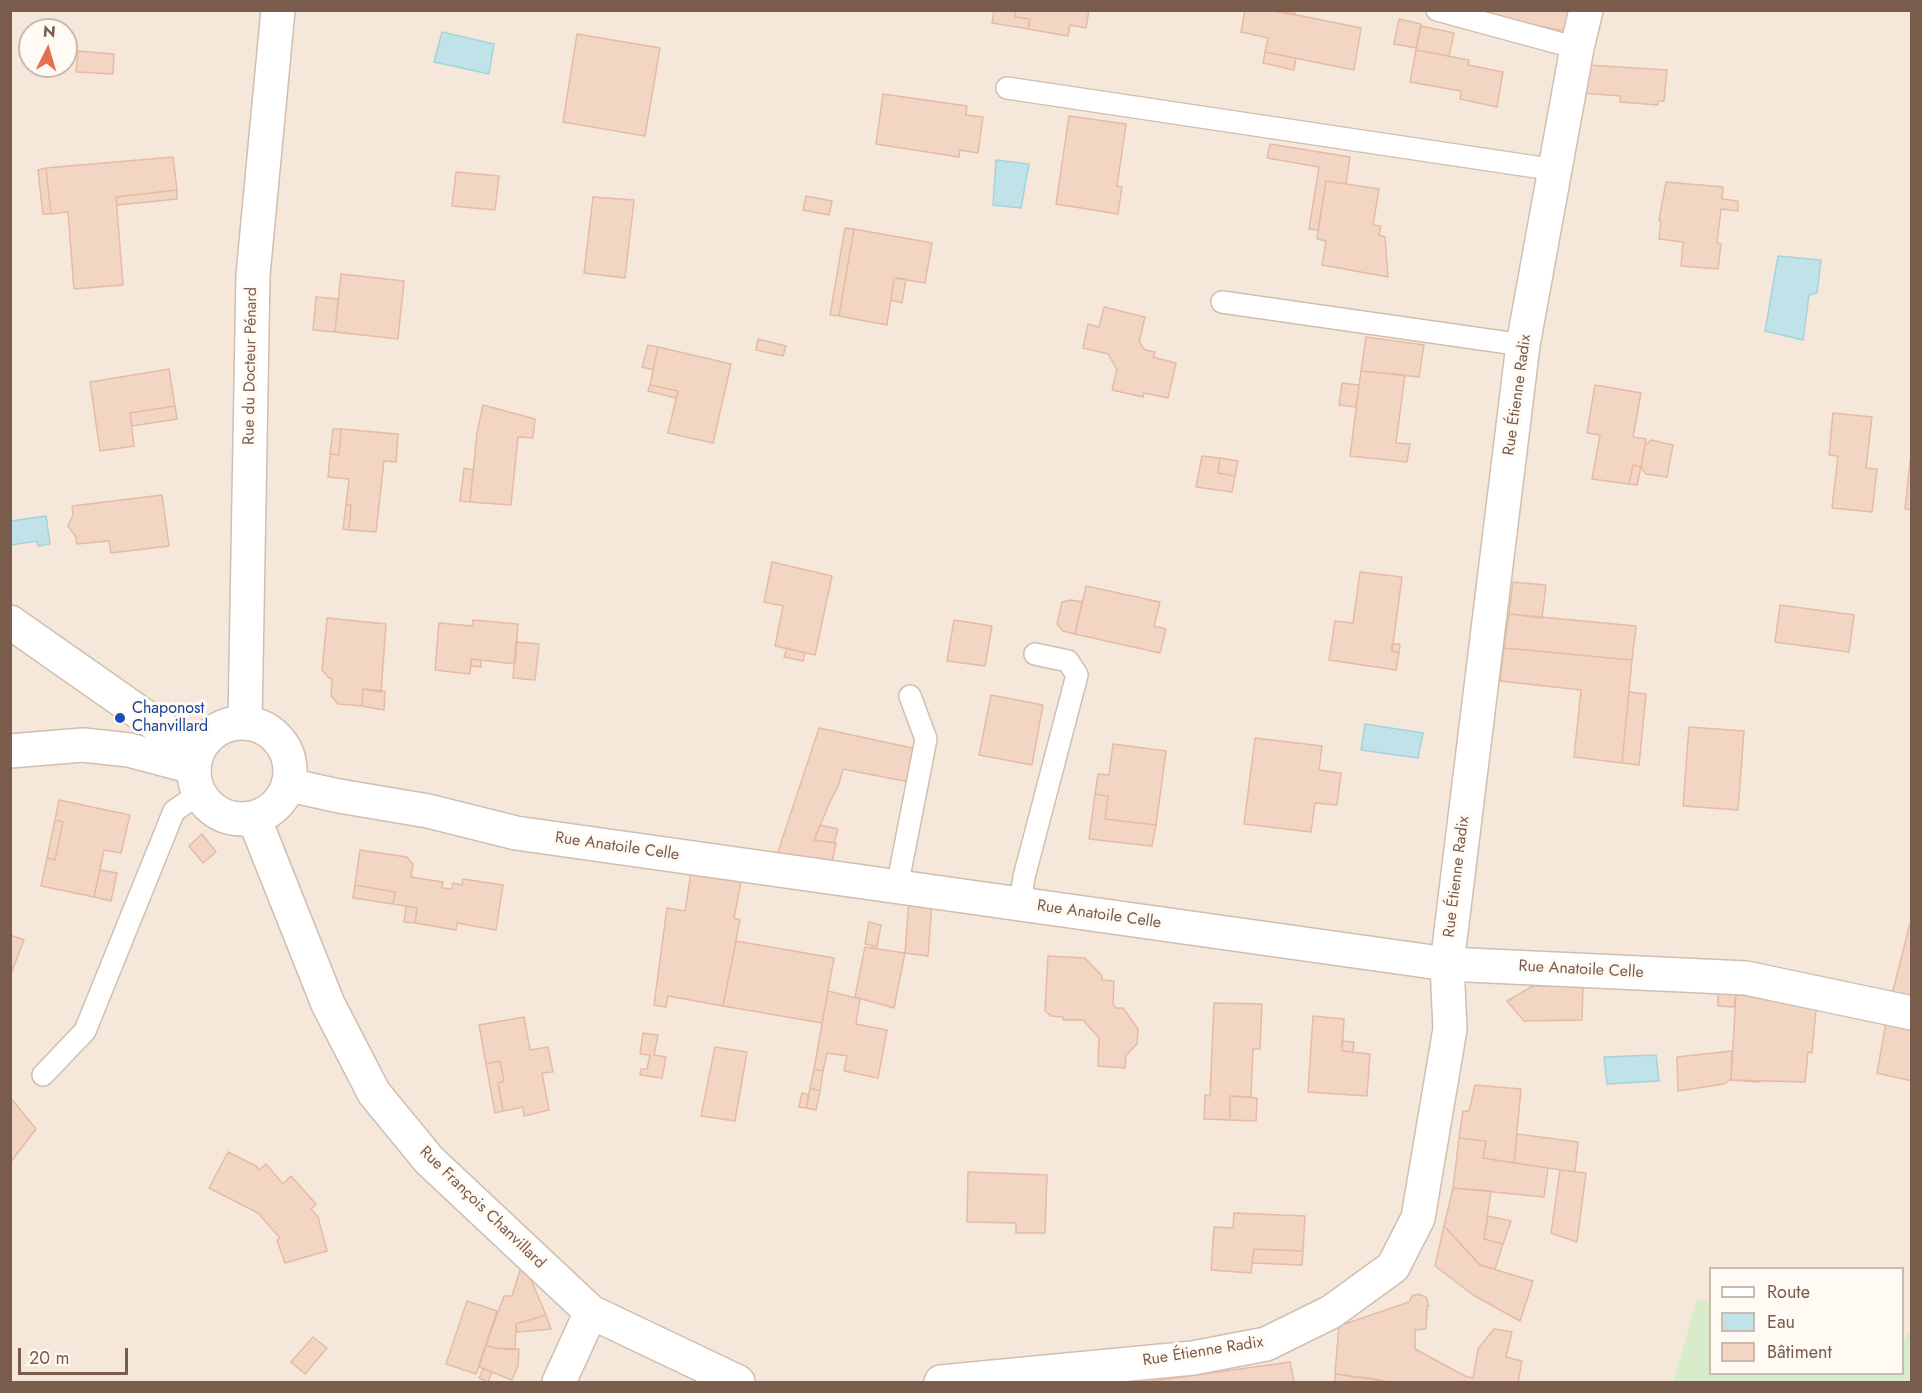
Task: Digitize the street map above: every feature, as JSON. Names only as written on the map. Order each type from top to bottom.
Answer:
[{"type":"street","name":"Rue du Docteur Pénard","points":[[245,722],[253,275],[278,10]]},
{"type":"street","name":"Rue Étienne Radix","points":[[941,1383],[1194,1358],[1266,1344],[1331,1312],[1393,1267],[1418,1218],[1450,1029],[1447,964],[1524,345],[1577,48],[1586,10]]},
{"type":"street","points":[[10,622],[196,772],[213,810],[233,819],[254,818],[270,812],[282,800],[289,785],[291,763],[283,743],[266,728],[245,722],[225,725],[208,736],[196,772]]},
{"type":"street","points":[[10,751],[83,745],[129,750],[196,772]]},
{"type":"street","name":"Rue Anatoile Celle","points":[[289,785],[428,811],[516,833],[897,887],[1447,964],[1746,978],[1911,1013]]},
{"type":"street","name":"Rue François Chanvillard","points":[[254,818],[328,1004],[374,1093],[429,1160],[591,1312],[738,1383]]},
{"type":"street","points":[[559,1383],[591,1312]]},
{"type":"lane","points":[[1437,10],[1577,48]]},
{"type":"lane","points":[[1007,88],[1556,170]]},
{"type":"lane","points":[[1222,302],[1524,345]]},
{"type":"lane","points":[[1020,904],[1024,877],[1077,675],[1068,661],[1035,654]]},
{"type":"lane","points":[[897,887],[927,739],[910,696]]},
{"type":"lane","points":[[43,1075],[86,1030],[174,811],[196,772]]},
{"type":"shaded area","points":[[10,11],[1911,11],[1912,1326],[1904,1342],[1904,1267],[1709,1267],[1709,1303],[1697,1299],[1673,1382],[11,1382]]},
{"type":"green space","points":[[1697,1298],[1709,1303],[1709,1375],[1904,1375],[1904,1342],[1911,1326],[1911,1382],[1673,1382]]},
{"type":"water","points":[[442,32],[494,44],[489,74],[434,62]]},
{"type":"water","points":[[996,160],[1029,164],[1021,208],[993,205]]},
{"type":"water","points":[[1778,256],[1821,260],[1817,293],[1809,295],[1803,340],[1765,331]]},
{"type":"water","points":[[46,516],[50,544],[38,546],[37,541],[11,545],[11,521]]},
{"type":"water","points":[[1365,724],[1423,733],[1418,758],[1361,750]]},
{"type":"water","points":[[1656,1055],[1659,1081],[1607,1084],[1604,1057]]},
{"type":"building","points":[[994,10],[1016,10],[1015,17],[1030,19],[1028,29],[992,23]]},
{"type":"building","points":[[1016,10],[1089,10],[1086,28],[1070,25],[1068,36],[1028,29],[1030,19],[1015,17]]},
{"type":"building","points":[[1245,10],[1273,10],[1361,28],[1354,70],[1265,52],[1268,38],[1241,32]]},
{"type":"building","points":[[1295,10],[1295,15],[1273,11]]},
{"type":"building","points":[[1475,10],[1570,10],[1570,32],[1474,13]]},
{"type":"building","points":[[1399,19],[1421,24],[1416,48],[1394,44]]},
{"type":"building","points":[[1421,26],[1454,33],[1449,56],[1416,50]]},
{"type":"building","points":[[577,34],[660,48],[645,136],[563,122]]},
{"type":"building","points":[[1416,50],[1469,60],[1468,65],[1503,72],[1497,107],[1460,99],[1461,91],[1410,82]]},
{"type":"building","points":[[78,51],[114,54],[113,74],[78,72]]},
{"type":"building","points":[[1265,52],[1296,58],[1294,70],[1263,63]]},
{"type":"building","points":[[1587,65],[1667,70],[1664,101],[1658,101],[1658,105],[1620,102],[1621,96],[1582,93]]},
{"type":"building","points":[[883,94],[967,106],[966,115],[983,117],[978,153],[960,150],[959,157],[876,144]]},
{"type":"building","points":[[1069,116],[1126,124],[1117,186],[1122,187],[1118,214],[1056,204]]},
{"type":"building","points":[[1270,144],[1350,157],[1346,184],[1326,181],[1318,230],[1309,229],[1319,167],[1267,158]]},
{"type":"building","points":[[173,157],[177,190],[116,197],[123,285],[74,289],[68,212],[51,214],[46,168]]},
{"type":"building","points":[[46,168],[51,214],[43,214],[38,170]]},
{"type":"building","points":[[456,172],[499,176],[495,210],[452,206]]},
{"type":"building","points":[[1326,181],[1379,189],[1373,225],[1381,226],[1379,235],[1385,237],[1388,277],[1322,265],[1326,241],[1317,239]]},
{"type":"building","points":[[1666,182],[1723,187],[1722,199],[1738,201],[1738,211],[1721,209],[1717,243],[1721,244],[1718,269],[1681,266],[1683,242],[1659,239],[1661,221],[1659,220]]},
{"type":"building","points":[[177,190],[177,199],[117,205],[116,197]]},
{"type":"building","points":[[806,196],[832,201],[829,215],[803,210]]},
{"type":"building","points":[[593,197],[634,200],[625,278],[584,273]]},
{"type":"building","points":[[845,228],[854,229],[839,316],[830,315]]},
{"type":"building","points":[[854,229],[932,243],[925,283],[894,278],[887,325],[839,316]]},
{"type":"building","points":[[341,274],[404,281],[398,339],[335,332]]},
{"type":"building","points":[[894,278],[906,279],[902,303],[891,300]]},
{"type":"building","points":[[316,297],[338,299],[335,332],[313,330]]},
{"type":"building","points":[[1104,307],[1145,317],[1139,342],[1145,350],[1155,352],[1153,357],[1176,363],[1168,398],[1144,393],[1143,397],[1112,390],[1117,370],[1108,354],[1083,348],[1088,324],[1099,327]]},
{"type":"building","points":[[1366,337],[1424,345],[1419,377],[1361,371]]},
{"type":"building","points":[[758,339],[786,346],[783,356],[756,350]]},
{"type":"building","points":[[648,345],[658,347],[653,370],[642,367]]},
{"type":"building","points":[[658,347],[731,364],[713,443],[668,433],[678,391],[650,385]]},
{"type":"building","points":[[169,369],[175,406],[130,413],[134,446],[100,451],[90,382]]},
{"type":"building","points":[[1361,371],[1405,375],[1396,443],[1410,444],[1407,462],[1350,456]]},
{"type":"building","points":[[1342,383],[1359,385],[1356,407],[1339,405]]},
{"type":"building","points":[[650,385],[678,391],[676,398],[648,391]]},
{"type":"building","points":[[1595,385],[1641,393],[1633,437],[1646,439],[1641,467],[1633,465],[1629,484],[1592,479],[1600,435],[1587,433]]},
{"type":"building","points":[[483,405],[535,419],[533,438],[518,437],[511,505],[470,502],[477,433]]},
{"type":"building","points":[[175,406],[177,419],[132,426],[130,413]]},
{"type":"building","points":[[1833,413],[1872,417],[1866,468],[1877,469],[1872,512],[1832,508],[1838,456],[1829,455]]},
{"type":"building","points":[[333,429],[341,429],[339,455],[330,454]]},
{"type":"building","points":[[341,429],[398,434],[396,462],[384,461],[376,532],[349,530],[351,505],[346,505],[349,479],[328,477],[330,454],[339,455]]},
{"type":"building","points":[[1651,440],[1673,445],[1667,477],[1646,474],[1641,467],[1645,445]]},
{"type":"building","points":[[1912,453],[1912,510],[1905,509]]},
{"type":"building","points":[[1202,456],[1220,458],[1218,473],[1235,476],[1232,492],[1196,487]]},
{"type":"building","points":[[1220,458],[1238,461],[1235,476],[1218,473]]},
{"type":"building","points":[[1633,465],[1641,467],[1637,485],[1629,484]]},
{"type":"building","points":[[464,468],[473,470],[470,502],[460,501]]},
{"type":"building","points":[[162,495],[169,546],[111,553],[109,541],[77,544],[76,537],[68,526],[73,515],[72,506]]},
{"type":"building","points":[[346,505],[351,505],[349,530],[343,529]]},
{"type":"building","points":[[772,562],[832,576],[815,655],[775,646],[783,606],[764,602]]},
{"type":"building","points":[[1360,572],[1402,577],[1392,651],[1399,653],[1396,670],[1329,660],[1335,621],[1353,623]]},
{"type":"building","points":[[1513,582],[1546,585],[1542,618],[1509,614]]},
{"type":"building","points":[[1086,586],[1160,602],[1154,626],[1166,629],[1160,653],[1075,634]]},
{"type":"building","points":[[1071,600],[1082,602],[1075,634],[1063,631],[1057,624],[1062,602]]},
{"type":"building","points":[[1780,605],[1854,615],[1849,652],[1775,642]]},
{"type":"building","points":[[1509,614],[1636,626],[1632,660],[1504,648]]},
{"type":"building","points":[[327,618],[386,624],[381,692],[363,689],[362,706],[338,704],[331,696],[332,679],[322,670]]},
{"type":"building","points":[[473,620],[518,624],[515,664],[471,659],[470,674],[435,670],[439,623],[472,626]]},
{"type":"building","points":[[954,620],[992,626],[985,666],[947,661]]},
{"type":"building","points":[[516,642],[539,644],[535,680],[513,678]]},
{"type":"building","points":[[1392,644],[1400,644],[1399,653],[1392,651]]},
{"type":"building","points":[[787,648],[805,653],[803,661],[784,657]]},
{"type":"building","points":[[1504,648],[1632,660],[1622,763],[1574,757],[1581,690],[1500,681]]},
{"type":"building","points":[[471,659],[481,660],[481,667],[471,666]]},
{"type":"building","points":[[363,689],[385,691],[384,710],[362,706]]},
{"type":"building","points":[[1629,692],[1646,694],[1639,765],[1622,763]]},
{"type":"building","points":[[991,695],[1043,705],[1032,765],[979,755]]},
{"type":"building","points":[[1689,727],[1744,731],[1738,810],[1683,806]]},
{"type":"building","points":[[819,728],[917,749],[909,782],[843,769],[839,784],[814,840],[836,843],[832,863],[777,855]]},
{"type":"building","points":[[1255,738],[1322,746],[1319,770],[1341,773],[1337,805],[1315,803],[1311,832],[1244,824]]},
{"type":"building","points":[[1113,744],[1166,751],[1156,825],[1105,819],[1108,796],[1095,794],[1098,774],[1109,775]]},
{"type":"building","points":[[1095,794],[1108,796],[1105,819],[1156,825],[1152,846],[1089,839]]},
{"type":"building","points":[[59,800],[130,815],[121,853],[104,850],[94,897],[41,886],[47,858],[55,860],[63,822],[55,820]]},
{"type":"building","points":[[55,820],[63,822],[55,860],[47,858]]},
{"type":"building","points":[[820,825],[838,829],[834,843],[814,840]]},
{"type":"building","points":[[202,834],[216,852],[203,863],[189,846]]},
{"type":"building","points":[[360,850],[407,857],[413,864],[411,877],[443,882],[442,888],[452,889],[453,883],[462,885],[463,879],[503,885],[496,930],[457,923],[456,930],[415,923],[417,908],[393,904],[395,892],[355,885]]},
{"type":"building","points":[[100,870],[117,873],[111,901],[94,897]]},
{"type":"building","points":[[691,872],[742,877],[734,918],[740,920],[723,1006],[668,996],[666,1007],[654,1005],[667,908],[685,911]]},
{"type":"building","points":[[355,885],[395,892],[393,904],[353,898]]},
{"type":"building","points":[[909,899],[932,902],[928,956],[905,953]]},
{"type":"building","points":[[406,906],[417,908],[415,923],[404,922]]},
{"type":"building","points":[[869,922],[881,925],[877,947],[865,944]]},
{"type":"building","points":[[1910,924],[1912,925],[1912,998],[1892,994]]},
{"type":"building","points":[[10,935],[24,940],[10,976]]},
{"type":"building","points":[[736,941],[834,958],[822,1023],[723,1006]]},
{"type":"building","points":[[865,947],[905,953],[894,1008],[855,997]]},
{"type":"building","points":[[1048,956],[1085,958],[1102,976],[1102,980],[1114,981],[1113,1004],[1116,1008],[1123,1008],[1138,1029],[1137,1044],[1126,1055],[1125,1068],[1098,1066],[1099,1038],[1083,1020],[1063,1020],[1063,1017],[1051,1016],[1045,1011]]},
{"type":"building","points":[[1533,986],[1583,986],[1582,1020],[1524,1021],[1507,1001]]},
{"type":"building","points":[[828,991],[860,999],[856,1024],[887,1030],[878,1078],[844,1071],[847,1056],[827,1053],[823,1071],[814,1069]]},
{"type":"building","points":[[1718,993],[1736,994],[1734,1007],[1718,1006]]},
{"type":"building","points":[[1736,994],[1816,1009],[1812,1053],[1808,1052],[1805,1082],[1731,1080]]},
{"type":"building","points":[[1214,1003],[1262,1004],[1260,1049],[1253,1049],[1251,1097],[1230,1096],[1230,1120],[1204,1119],[1205,1095],[1210,1096]]},
{"type":"building","points":[[1313,1016],[1344,1019],[1342,1051],[1370,1054],[1367,1096],[1308,1092]]},
{"type":"building","points":[[524,1017],[530,1050],[548,1047],[553,1072],[542,1073],[549,1110],[524,1116],[523,1107],[503,1111],[498,1083],[504,1081],[500,1061],[486,1064],[479,1025]]},
{"type":"building","points":[[1886,1023],[1912,1028],[1912,1081],[1877,1073]]},
{"type":"building","points":[[643,1033],[658,1035],[654,1055],[666,1057],[662,1078],[640,1075],[641,1069],[647,1069],[650,1055],[640,1054]]},
{"type":"building","points":[[1342,1041],[1354,1042],[1353,1052],[1342,1051]]},
{"type":"building","points":[[715,1047],[747,1052],[735,1121],[701,1116]]},
{"type":"building","points":[[1732,1051],[1731,1080],[1760,1082],[1730,1080],[1724,1084],[1678,1091],[1677,1057]]},
{"type":"building","points":[[500,1061],[504,1081],[498,1083],[503,1111],[495,1113],[486,1064]]},
{"type":"building","points":[[814,1069],[823,1071],[820,1091],[810,1088]]},
{"type":"building","points":[[1475,1085],[1521,1089],[1514,1163],[1483,1158],[1486,1141],[1459,1138],[1463,1111],[1469,1111]]},
{"type":"building","points":[[810,1088],[820,1091],[816,1110],[806,1108]]},
{"type":"building","points":[[802,1093],[809,1095],[806,1108],[799,1107]]},
{"type":"building","points":[[1230,1096],[1257,1098],[1256,1121],[1230,1120]]},
{"type":"building","points":[[10,1097],[36,1129],[10,1163]]},
{"type":"building","points":[[1517,1134],[1578,1142],[1575,1172],[1514,1163]]},
{"type":"building","points":[[1459,1138],[1486,1141],[1483,1158],[1548,1168],[1544,1197],[1453,1188]]},
{"type":"building","points":[[228,1152],[256,1166],[259,1170],[266,1164],[283,1184],[291,1176],[316,1204],[311,1209],[318,1217],[327,1251],[285,1263],[277,1240],[280,1238],[258,1213],[209,1188]]},
{"type":"building","points":[[1560,1170],[1586,1173],[1577,1242],[1551,1233]]},
{"type":"building","points":[[968,1172],[1047,1175],[1045,1233],[1016,1233],[1016,1223],[967,1222]]},
{"type":"building","points":[[1453,1188],[1491,1191],[1484,1239],[1503,1244],[1495,1269],[1480,1265],[1444,1226]]},
{"type":"building","points":[[1234,1213],[1305,1216],[1303,1251],[1254,1249],[1251,1273],[1211,1270],[1214,1227],[1233,1228]]},
{"type":"building","points":[[1488,1216],[1511,1221],[1503,1244],[1484,1239]]},
{"type":"building","points":[[1444,1226],[1480,1265],[1533,1281],[1520,1321],[1473,1295],[1435,1266]]},
{"type":"building","points":[[1254,1249],[1303,1251],[1302,1265],[1252,1263]]},
{"type":"building","points":[[523,1261],[546,1315],[516,1324],[515,1350],[486,1345],[504,1296],[512,1296]]},
{"type":"building","points":[[1418,1294],[1426,1297],[1429,1306],[1427,1306],[1426,1329],[1415,1330],[1415,1349],[1473,1378],[1478,1349],[1494,1329],[1512,1332],[1506,1357],[1522,1361],[1518,1382],[1389,1382],[1335,1374],[1339,1326],[1409,1302],[1412,1296]]},
{"type":"building","points":[[467,1301],[497,1311],[476,1374],[446,1364]]},
{"type":"building","points":[[546,1315],[551,1329],[517,1332],[516,1324]]},
{"type":"building","points":[[313,1337],[327,1348],[305,1374],[291,1362]]},
{"type":"building","points":[[486,1345],[495,1348],[519,1349],[518,1366],[512,1380],[479,1367]]},
{"type":"building","points":[[1290,1362],[1294,1382],[1146,1382]]},
{"type":"building","points":[[483,1369],[492,1372],[488,1382],[479,1378]]},
{"type":"building","points":[[1335,1374],[1375,1379],[1389,1382],[1335,1382]]},
{"type":"place","name":"Chaponost Chanvillard","points":[[120,718]]}]
